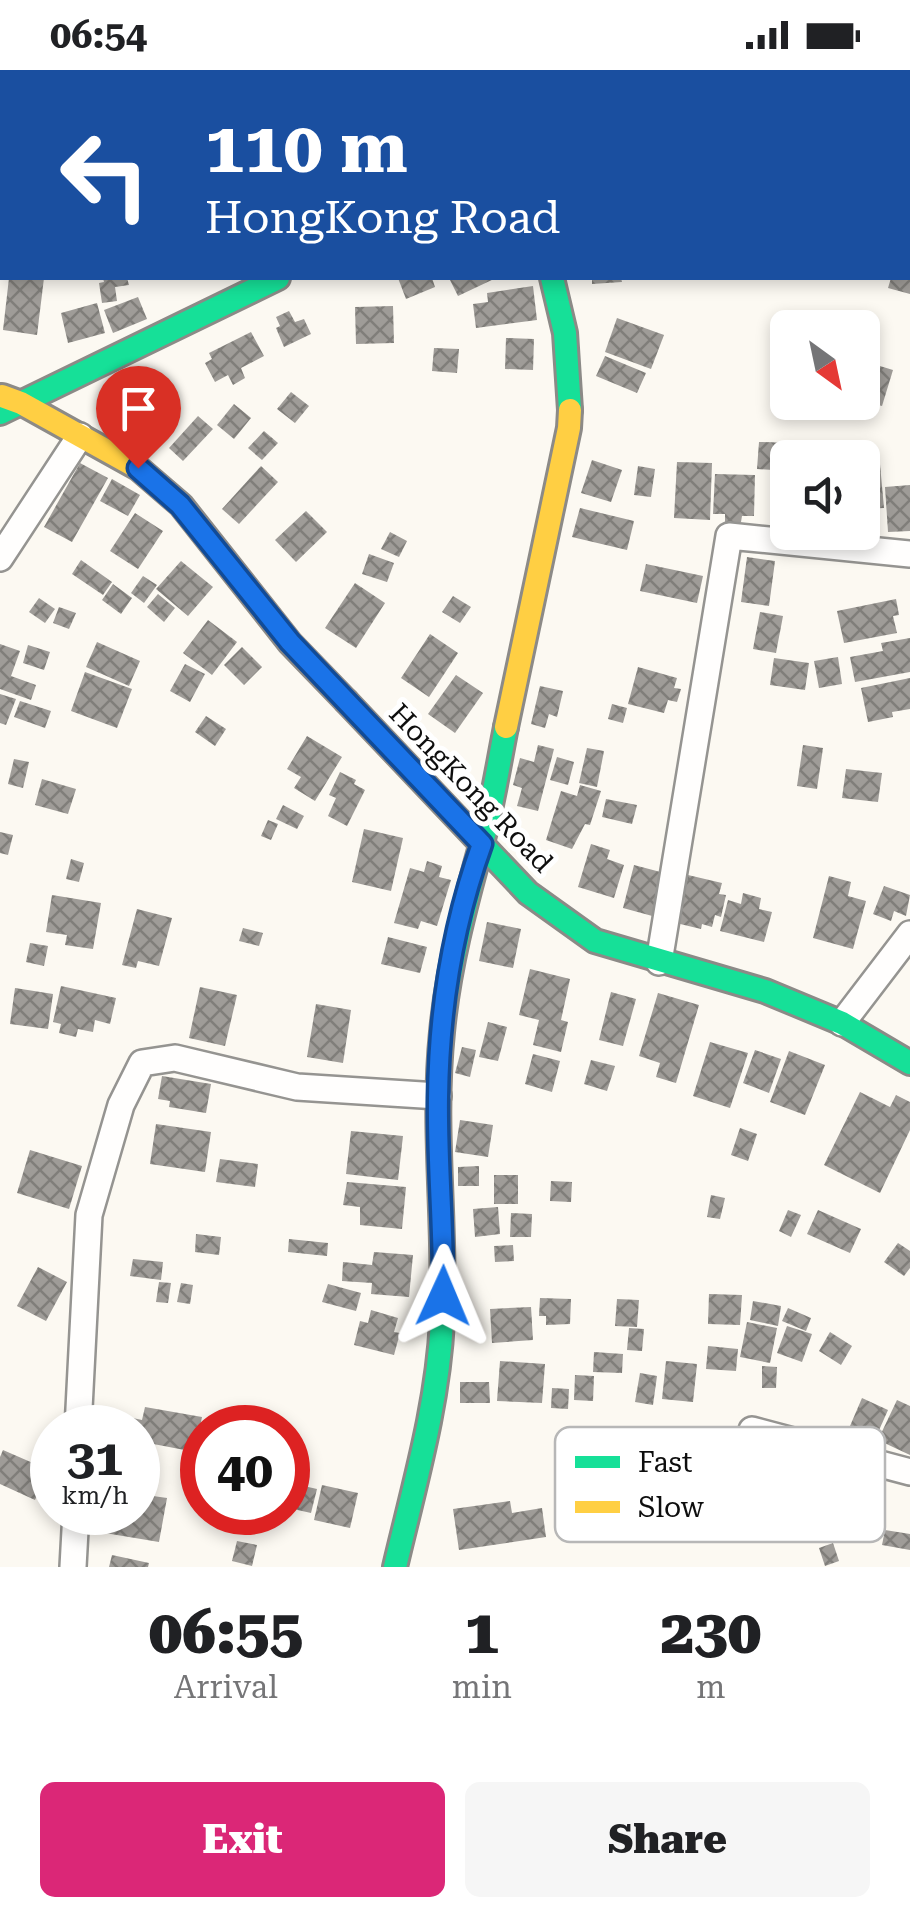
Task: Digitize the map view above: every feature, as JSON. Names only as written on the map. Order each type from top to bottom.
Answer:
[{"type":"street","points":[[7,404],[272,280]]},
{"type":"street","points":[[395,1567],[429,1412],[442,1325],[444,1239],[438,1096],[450,958],[482,844],[570,428],[572,378],[565,317],[553,280]]},
{"type":"street","name":"HongKong Road","points":[[7,404],[80,436],[138,468],[180,505],[290,642],[528,894],[595,941],[765,991],[842,1023],[910,1063]]},
{"type":"street","points":[[0,558],[80,436]]},
{"type":"street","points":[[659,962],[729,536],[910,554]]},
{"type":"street","points":[[842,1023],[910,934]]},
{"type":"street","points":[[79,1405],[89,1215],[121,1105],[142,1063],[176,1058],[297,1087],[438,1096]]},
{"type":"street","points":[[885,1465],[910,1472]]},
{"type":"street","points":[[73,1567],[75,1535]]},
{"type":"building","points":[[9,280],[44,280],[37,335],[3,330]]},
{"type":"building","points":[[128,280],[129,285],[115,287],[117,301],[102,303],[99,283]]},
{"type":"building","points":[[399,280],[433,280],[435,287],[406,299]]},
{"type":"building","points":[[450,280],[492,280],[458,296]]},
{"type":"building","points":[[592,280],[622,282],[592,284]]},
{"type":"building","points":[[890,280],[910,280],[910,294],[888,288]]},
{"type":"building","points":[[533,286],[537,320],[476,328],[473,304],[488,302],[487,293]]},
{"type":"building","points":[[138,297],[147,319],[113,333],[104,310]]},
{"type":"building","points":[[97,303],[105,333],[68,343],[61,313]]},
{"type":"building","points":[[393,306],[394,343],[356,344],[355,307]]},
{"type":"building","points":[[289,311],[295,322],[304,319],[311,334],[284,347],[276,317]]},
{"type":"building","points":[[617,318],[664,335],[651,369],[605,352]]},
{"type":"building","points":[[251,332],[264,356],[241,368],[245,378],[233,385],[228,375],[215,382],[205,363],[212,359],[209,353]]},
{"type":"building","points":[[506,338],[534,339],[533,370],[505,369]]},
{"type":"building","points":[[434,348],[459,349],[457,373],[432,371]]},
{"type":"building","points":[[605,356],[646,373],[637,393],[596,376]]},
{"type":"building","points":[[880,366],[893,370],[880,406]]},
{"type":"building","points":[[143,367],[157,382],[120,415],[106,400]]},
{"type":"building","points":[[163,384],[179,397],[147,435],[131,422]]},
{"type":"building","points":[[291,392],[309,406],[295,423],[277,409]]},
{"type":"building","points":[[234,404],[251,418],[234,439],[217,425]]},
{"type":"building","points":[[198,416],[213,429],[183,461],[169,448]]},
{"type":"building","points":[[264,431],[278,443],[262,460],[248,448]]},
{"type":"building","points":[[759,442],[770,442],[770,470],[757,469]]},
{"type":"building","points":[[592,460],[622,470],[611,502],[581,493]]},
{"type":"building","points":[[677,462],[712,463],[710,520],[674,518]]},
{"type":"building","points":[[80,463],[108,478],[72,542],[44,527]]},
{"type":"building","points":[[880,464],[884,508],[880,508]]},
{"type":"building","points":[[261,466],[278,482],[239,524],[222,509]]},
{"type":"building","points":[[638,466],[655,469],[651,497],[634,495]]},
{"type":"building","points":[[715,474],[755,475],[754,516],[742,516],[741,522],[725,522],[725,514],[713,514]]},
{"type":"building","points":[[112,479],[140,495],[128,516],[100,501]]},
{"type":"building","points":[[910,485],[910,531],[888,532],[885,487]]},
{"type":"building","points":[[580,508],[634,521],[627,550],[572,537]]},
{"type":"building","points":[[306,511],[327,532],[296,562],[275,540]]},
{"type":"building","points":[[135,513],[163,531],[138,569],[110,551]]},
{"type":"building","points":[[390,532],[407,541],[399,557],[381,549]]},
{"type":"building","points":[[369,554],[394,563],[387,582],[362,574]]},
{"type":"building","points":[[747,557],[775,561],[769,606],[741,602]]},
{"type":"building","points":[[81,560],[112,582],[103,595],[72,574]]},
{"type":"building","points":[[181,561],[213,587],[188,616],[156,589]]},
{"type":"building","points":[[646,564],[703,576],[697,603],[640,591]]},
{"type":"building","points":[[143,576],[157,585],[144,603],[131,593]]},
{"type":"building","points":[[355,583],[385,603],[356,648],[325,628]]},
{"type":"building","points":[[113,584],[132,598],[121,614],[102,600]]},
{"type":"building","points":[[158,594],[175,608],[164,622],[147,607]]},
{"type":"building","points":[[453,596],[471,607],[460,623],[442,612]]},
{"type":"building","points":[[39,598],[55,609],[45,623],[29,612]]},
{"type":"building","points":[[896,599],[899,615],[893,616],[897,633],[844,643],[837,611]]},
{"type":"building","points":[[59,607],[76,613],[69,629],[53,623]]},
{"type":"building","points":[[760,612],[783,616],[776,653],[753,649]]},
{"type":"building","points":[[208,620],[237,642],[212,675],[183,653]]},
{"type":"building","points":[[430,634],[458,653],[429,697],[401,678]]},
{"type":"building","points":[[910,638],[910,672],[855,682],[850,657],[883,651],[881,643]]},
{"type":"building","points":[[97,642],[140,661],[129,686],[86,667]]},
{"type":"building","points":[[0,644],[20,651],[11,676],[36,685],[31,700],[0,689]]},
{"type":"building","points":[[28,645],[50,652],[44,670],[23,663]]},
{"type":"building","points":[[242,647],[262,667],[244,685],[224,665]]},
{"type":"building","points":[[838,657],[842,684],[819,688],[814,661]]},
{"type":"building","points":[[774,658],[809,663],[805,690],[770,685]]},
{"type":"building","points":[[185,664],[205,674],[190,702],[170,691]]},
{"type":"building","points":[[638,667],[677,678],[674,688],[681,689],[677,702],[668,700],[664,713],[628,704]]},
{"type":"building","points":[[85,672],[132,689],[117,728],[71,711]]},
{"type":"building","points":[[456,675],[483,693],[455,733],[428,714]]},
{"type":"building","points":[[910,678],[910,709],[868,722],[861,688]]},
{"type":"building","points":[[540,686],[563,691],[557,717],[549,714],[545,728],[531,724]]},
{"type":"building","points":[[0,694],[16,699],[6,725],[0,723]]},
{"type":"building","points":[[20,701],[51,711],[45,728],[14,717]]},
{"type":"building","points":[[612,704],[627,708],[623,723],[608,719]]},
{"type":"building","points":[[206,716],[226,729],[215,746],[195,732]]},
{"type":"building","points":[[307,736],[342,757],[315,801],[294,788],[301,777],[287,769]]},
{"type":"building","points":[[538,745],[554,749],[538,811],[517,806],[522,788],[513,785],[520,758],[534,762]]},
{"type":"building","points":[[803,745],[823,748],[817,789],[797,786]]},
{"type":"building","points":[[587,748],[604,751],[597,787],[579,783]]},
{"type":"building","points":[[557,757],[574,762],[568,785],[550,780]]},
{"type":"building","points":[[14,759],[29,762],[23,788],[8,784]]},
{"type":"building","points":[[846,769],[882,773],[878,802],[842,798]]},
{"type":"building","points":[[340,772],[365,790],[347,826],[328,816],[336,798],[329,795]]},
{"type":"building","points":[[42,779],[76,789],[68,814],[35,805]]},
{"type":"building","points":[[580,785],[601,791],[590,825],[585,824],[572,849],[546,840],[561,791],[577,796]]},
{"type":"building","points":[[606,799],[637,805],[632,824],[602,817]]},
{"type":"building","points":[[283,805],[304,816],[297,829],[276,819]]},
{"type":"building","points":[[268,820],[278,824],[271,840],[261,836]]},
{"type":"building","points":[[364,829],[403,838],[391,891],[352,882]]},
{"type":"building","points":[[0,832],[13,835],[8,855],[0,853]]},
{"type":"building","points":[[591,844],[610,850],[607,859],[624,865],[614,898],[578,887]]},
{"type":"building","points":[[71,859],[84,863],[79,882],[66,879]]},
{"type":"building","points":[[427,861],[442,866],[439,877],[451,880],[437,926],[421,921],[418,929],[394,923],[410,868],[424,872]]},
{"type":"building","points":[[634,865],[668,874],[656,917],[623,908]]},
{"type":"building","points":[[688,875],[722,883],[719,894],[726,895],[721,917],[715,915],[712,927],[702,924],[701,929],[676,923]]},
{"type":"building","points":[[829,876],[851,882],[848,896],[866,901],[853,949],[813,938]]},
{"type":"building","points":[[884,886],[910,895],[906,916],[894,911],[891,921],[873,914]]},
{"type":"building","points":[[743,893],[761,898],[759,909],[772,912],[764,942],[720,931],[728,900],[741,904]]},
{"type":"building","points":[[52,895],[101,903],[93,949],[65,945],[67,935],[46,932]]},
{"type":"building","points":[[137,909],[172,918],[159,966],[138,961],[136,968],[122,965]]},
{"type":"building","points":[[487,922],[521,929],[513,968],[479,961]]},
{"type":"building","points":[[243,928],[263,933],[259,946],[239,941]]},
{"type":"building","points":[[388,937],[427,947],[420,973],[381,964]]},
{"type":"building","points":[[30,943],[48,946],[44,966],[26,962]]},
{"type":"building","points":[[530,969],[570,979],[561,1020],[568,1022],[561,1052],[533,1045],[539,1020],[519,1015]]},
{"type":"building","points":[[61,986],[116,998],[110,1024],[95,1020],[93,1032],[78,1029],[76,1037],[59,1033],[61,1024],[53,1022]]},
{"type":"building","points":[[200,987],[237,995],[225,1046],[189,1038]]},
{"type":"building","points":[[15,988],[53,994],[48,1029],[10,1024]]},
{"type":"building","points":[[611,992],[636,999],[623,1046],[599,1040]]},
{"type":"building","points":[[658,993],[699,1005],[676,1083],[656,1077],[660,1063],[639,1056]]},
{"type":"building","points":[[316,1004],[351,1010],[343,1063],[307,1057]]},
{"type":"building","points":[[488,1022],[507,1027],[498,1061],[479,1057]]},
{"type":"building","points":[[710,1042],[748,1053],[730,1108],[693,1096]]},
{"type":"building","points":[[462,1047],[476,1050],[470,1077],[455,1073]]},
{"type":"building","points":[[755,1050],[781,1059],[769,1093],[743,1083]]},
{"type":"building","points":[[789,1051],[825,1065],[805,1115],[770,1102]]},
{"type":"building","points":[[533,1054],[560,1061],[552,1092],[525,1084]]},
{"type":"building","points":[[591,1060],[615,1066],[607,1091],[584,1084]]},
{"type":"building","points":[[162,1076],[211,1084],[206,1113],[169,1107],[170,1101],[158,1099]]},
{"type":"building","points":[[860,1092],[890,1107],[896,1095],[910,1102],[910,1130],[880,1193],[824,1165]]},
{"type":"building","points":[[460,1120],[493,1125],[488,1157],[455,1152]]},
{"type":"building","points":[[156,1124],[211,1132],[205,1172],[150,1164]]},
{"type":"building","points":[[740,1128],[757,1134],[748,1161],[731,1155]]},
{"type":"building","points":[[351,1131],[403,1136],[398,1180],[346,1174]]},
{"type":"building","points":[[30,1150],[82,1166],[69,1209],[17,1193]]},
{"type":"building","points":[[220,1159],[258,1164],[255,1187],[216,1182]]},
{"type":"building","points":[[479,1166],[479,1186],[458,1186],[458,1167]]},
{"type":"building","points":[[494,1175],[518,1175],[518,1204],[494,1204]]},
{"type":"building","points":[[551,1181],[572,1182],[571,1202],[550,1201]]},
{"type":"building","points":[[347,1182],[406,1187],[402,1229],[360,1225],[360,1207],[343,1205]]},
{"type":"building","points":[[711,1195],[725,1198],[720,1219],[707,1217]]},
{"type":"building","points":[[498,1207],[500,1234],[475,1237],[473,1209]]},
{"type":"building","points":[[788,1210],[801,1215],[791,1237],[779,1231]]},
{"type":"building","points":[[818,1210],[861,1229],[850,1253],[807,1234]]},
{"type":"building","points":[[511,1213],[532,1214],[531,1237],[510,1237]]},
{"type":"building","points":[[196,1234],[221,1237],[219,1255],[195,1252]]},
{"type":"building","points":[[289,1239],[328,1243],[327,1256],[288,1252]]},
{"type":"building","points":[[898,1243],[910,1251],[910,1268],[904,1276],[884,1262]]},
{"type":"building","points":[[513,1245],[514,1261],[495,1262],[494,1246]]},
{"type":"building","points":[[374,1252],[413,1255],[409,1297],[371,1294],[372,1283],[342,1281],[343,1262],[372,1265]]},
{"type":"building","points":[[133,1259],[163,1262],[161,1280],[130,1276]]},
{"type":"building","points":[[38,1267],[67,1282],[46,1321],[17,1306]]},
{"type":"building","points":[[159,1282],[171,1283],[168,1303],[156,1302]]},
{"type":"building","points":[[181,1283],[193,1285],[190,1304],[177,1302]]},
{"type":"building","points":[[328,1284],[361,1293],[356,1311],[322,1302]]},
{"type":"building","points":[[709,1294],[742,1295],[740,1325],[708,1324]]},
{"type":"building","points":[[540,1298],[571,1299],[570,1324],[546,1325],[546,1316],[539,1316]]},
{"type":"building","points":[[617,1299],[639,1300],[637,1327],[615,1326]]},
{"type":"building","points":[[753,1301],[781,1306],[778,1326],[750,1320]]},
{"type":"building","points":[[531,1307],[533,1340],[492,1343],[490,1309]]},
{"type":"building","points":[[788,1308],[811,1318],[806,1331],[782,1321]]},
{"type":"building","points":[[371,1310],[398,1318],[394,1332],[400,1333],[394,1355],[354,1345],[360,1321],[368,1323]]},
{"type":"building","points":[[747,1322],[777,1328],[770,1363],[740,1357]]},
{"type":"building","points":[[787,1326],[812,1334],[802,1362],[777,1353]]},
{"type":"building","points":[[629,1328],[644,1329],[642,1351],[627,1350]]},
{"type":"building","points":[[830,1332],[852,1346],[841,1365],[819,1351]]},
{"type":"building","points":[[708,1346],[738,1349],[736,1371],[706,1369]]},
{"type":"building","points":[[594,1352],[623,1354],[622,1373],[593,1372]]},
{"type":"building","points":[[500,1361],[545,1364],[542,1403],[497,1401]]},
{"type":"building","points":[[666,1361],[697,1364],[693,1402],[662,1399]]},
{"type":"building","points":[[762,1366],[777,1367],[776,1388],[762,1388]]},
{"type":"building","points":[[640,1373],[657,1376],[653,1405],[635,1402]]},
{"type":"building","points":[[575,1375],[594,1376],[593,1401],[574,1400]]},
{"type":"building","points":[[460,1382],[489,1382],[490,1403],[460,1403]]},
{"type":"building","points":[[552,1388],[569,1389],[568,1409],[551,1408]]},
{"type":"building","points":[[862,1398],[888,1410],[880,1427],[850,1426]]},
{"type":"building","points":[[897,1400],[910,1406],[910,1455],[885,1443],[884,1427]]},
{"type":"building","points":[[160,1410],[180,1413],[180,1449],[160,1445]]},
{"type":"building","points":[[3,1450],[30,1462],[30,1498],[0,1484]]},
{"type":"building","points":[[322,1485],[358,1493],[350,1528],[314,1520]]},
{"type":"building","points":[[310,1487],[317,1489],[310,1513]]},
{"type":"building","points":[[160,1497],[167,1498],[159,1542],[117,1535],[160,1535]]},
{"type":"building","points":[[510,1501],[512,1513],[542,1508],[546,1537],[459,1550],[453,1509]]},
{"type":"building","points":[[885,1530],[910,1534],[910,1550],[882,1545]]},
{"type":"building","points":[[237,1541],[257,1545],[252,1566],[232,1561]]},
{"type":"building","points":[[833,1543],[839,1561],[825,1566],[819,1548]]},
{"type":"building","points":[[112,1555],[149,1563],[148,1567],[109,1567]]},
{"type":"traffic: fast","points":[[0,413],[274,280]]},
{"type":"traffic: fast","points":[[552,280],[565,333],[570,410]]},
{"type":"traffic: fast","points":[[346,701],[528,893],[595,941],[765,991],[842,1023],[910,1063]]},
{"type":"traffic: fast","points":[[395,1567],[424,1445],[440,1352],[443,1285],[438,1104],[445,1008],[457,938],[506,727]]},
{"type":"traffic: slow","points":[[2,396],[138,468],[181,505],[290,643],[346,701]]},
{"type":"traffic: slow","points":[[506,727],[570,410]]},
{"type":"route","points":[[138,468],[180,505],[290,642],[482,844],[450,958],[438,1096],[443,1296]]}]
